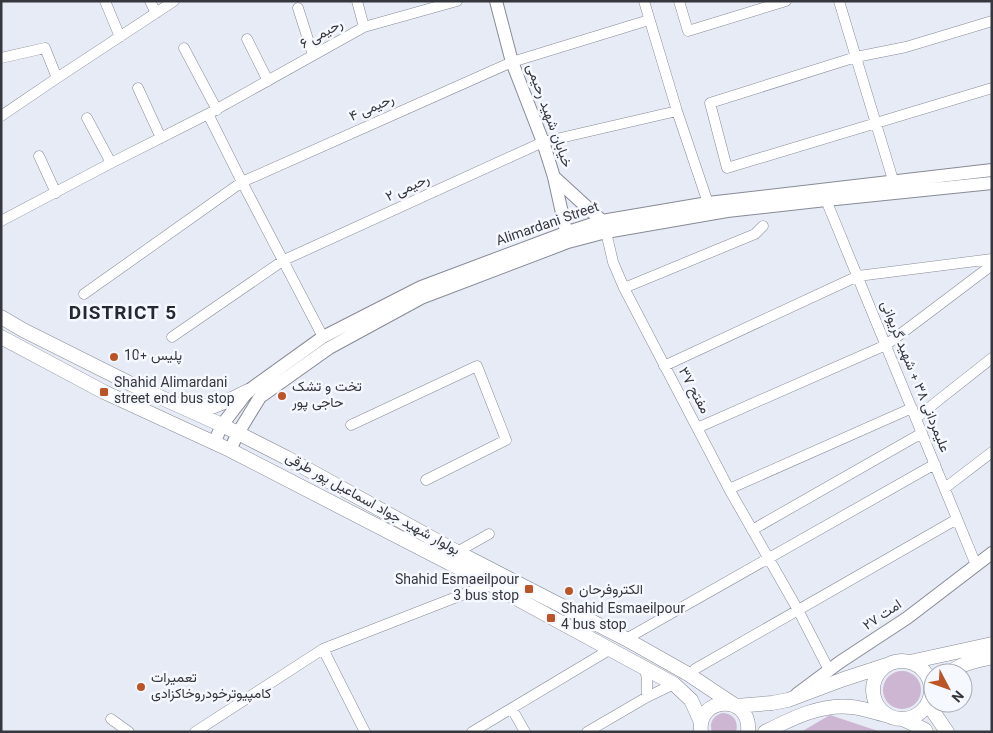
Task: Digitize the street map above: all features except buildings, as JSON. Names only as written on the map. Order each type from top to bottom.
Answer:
[{"type":"main road","name":"بولوار شهید جواد اسماعیل پور طرقی","points":[[1,317],[94,366],[222,425],[287,458],[457,552],[626,639],[688,674],[736,706]]},
{"type":"main road","name":"بولوار شهید جواد اسماعیل پور طرقی","points":[[1,338],[104,392],[230,450],[490,584],[674,684],[691,700],[700,728]]},
{"type":"main road","points":[[179,406],[214,406],[248,391]]},
{"type":"main road","points":[[910,662],[992,644]]},
{"type":"main road","points":[[969,663],[992,657]]},
{"type":"main road","points":[[700,728],[703,716],[712,707],[724,703],[736,706],[788,700],[844,679],[902,661],[910,662],[923,669]]},
{"type":"main road","points":[[887,665],[877,676],[873,691],[877,705],[888,716]]},
{"type":"main road","points":[[736,706],[745,714],[748,732]]},
{"type":"main road","points":[[765,732],[811,712],[833,707],[852,707],[903,720],[926,732]]},
{"type":"main road","points":[[903,720],[917,715],[923,710]]},
{"type":"main road","points":[[934,713],[947,732]]},
{"type":"street","points":[[105,1],[120,37]]},
{"type":"street","points":[[150,1],[156,13]]},
{"type":"street","points":[[1,116],[174,1]]},
{"type":"street","points":[[356,1],[364,27]]},
{"type":"street","name":"رحیمی ۶","points":[[1,221],[212,112],[364,27],[457,1]]},
{"type":"street","name":"خیابان شهید رحیمی","points":[[496,1],[512,62],[554,177],[567,238]]},
{"type":"street","points":[[644,1],[676,111],[709,209]]},
{"type":"street","points":[[679,1],[688,31],[786,1]]},
{"type":"street","points":[[839,1],[894,186]]},
{"type":"street","points":[[298,8],[313,55]]},
{"type":"street","name":"رحیمی ۴","points":[[84,294],[242,182],[512,62],[649,20]]},
{"type":"street","points":[[992,21],[906,47],[856,57],[710,103],[727,168],[992,88]]},
{"type":"street","points":[[247,39],[268,81]]},
{"type":"street","points":[[1,58],[45,48],[56,78]]},
{"type":"street","points":[[184,48],[242,182],[326,343]]},
{"type":"street","points":[[138,88],[161,138]]},
{"type":"street","name":"رحیمی ۲","points":[[172,337],[284,260],[542,142],[676,111]]},
{"type":"street","points":[[86,118],[111,163]]},
{"type":"street","points":[[39,156],[56,193]]},
{"type":"street","name":"Alimardani Street","points":[[214,443],[222,425],[248,391],[326,343],[422,298],[567,238],[604,226],[709,209],[727,211],[992,170]]},
{"type":"street","points":[[554,177],[604,226]]},
{"type":"street","name":"Alimardani Street","points":[[894,186],[992,182]]},
{"type":"street","name":"علیمردانی ۳۸ + شهید گریوانی","points":[[825,195],[976,566]]},
{"type":"street","name":"مفتح ۳۷","points":[[604,226],[613,262],[624,288],[729,489],[798,610],[829,670]]},
{"type":"street","points":[[624,288],[756,234],[763,226]]},
{"type":"street","points":[[664,366],[858,276],[992,259]]},
{"type":"street","points":[[697,428],[886,345],[992,265]]},
{"type":"street","name":"Alimardani Street","points":[[230,450],[260,397],[326,343]]},
{"type":"street","points":[[916,418],[992,358]]},
{"type":"street","points":[[351,425],[477,366],[506,440],[426,480]]},
{"type":"street","points":[[729,489],[912,408]]},
{"type":"street","points":[[752,530],[922,433]]},
{"type":"street","points":[[945,488],[992,452]]},
{"type":"street","points":[[626,639],[935,464]]},
{"type":"street","points":[[695,669],[957,519]]},
{"type":"street","points":[[457,552],[489,534]]},
{"type":"street","name":"امت ۲۷","points":[[788,700],[907,618],[992,553]]},
{"type":"street","points":[[196,732],[323,649],[490,584]]},
{"type":"street","points":[[323,649],[365,732]]},
{"type":"street","points":[[472,732],[610,650]]},
{"type":"street","points":[[645,668],[648,680],[647,697]]},
{"type":"street","points":[[587,732],[647,697],[674,684]]},
{"type":"street","points":[[512,708],[525,732]]},
{"type":"street","points":[[111,719],[129,732]]},
{"type":"shaded area","points":[[902,671],[916,676],[921,690],[916,704],[902,709],[888,704],[883,690],[888,676]]},
{"type":"shaded area","points":[[722,713],[729,714],[734,718],[737,724],[736,732],[712,732],[712,720]]},
{"type":"shaded area","points":[[830,715],[881,732],[801,732]]},
{"type":"place","name":"پلیس +10","points":[[114,357]]},
{"type":"place","name":"Shahid Alimardani street end bus stop","points":[[104,392]]},
{"type":"place","name":"تخت و تشک حاجی پور","points":[[282,396]]},
{"type":"place","name":"Shahid Esmaeilpour 3 bus stop","points":[[529,589]]},
{"type":"place","name":"الکتروفرحان","points":[[569,591]]},
{"type":"place","name":"Shahid Esmaeilpour 4 bus stop","points":[[551,618]]},
{"type":"place","name":"تعمیرات کامپیوترخودروخاکزادی","points":[[141,687]]},
{"type":"district","name":"DISTRICT 5","points":[[123,314]]}]
